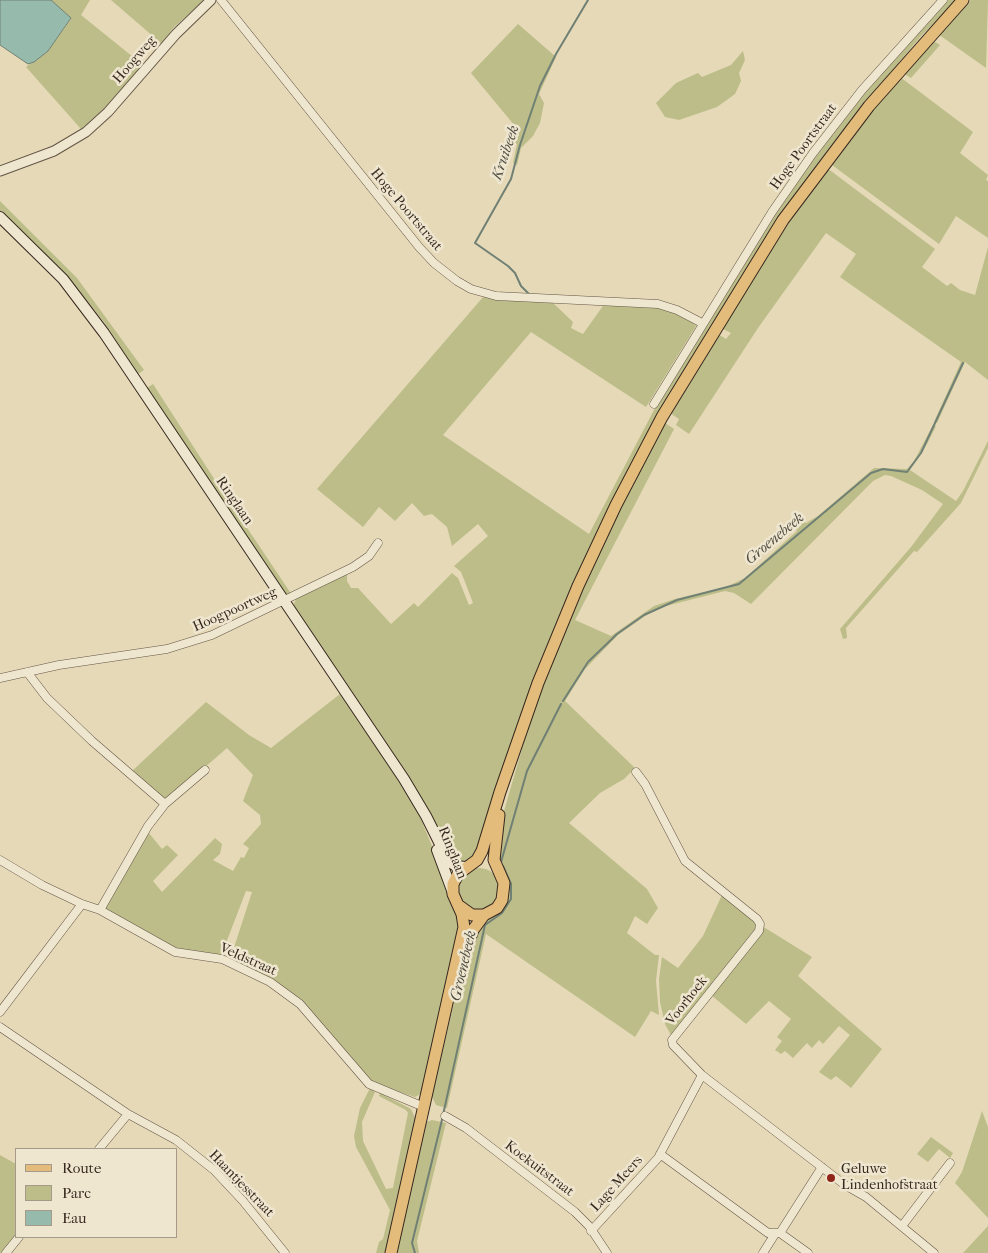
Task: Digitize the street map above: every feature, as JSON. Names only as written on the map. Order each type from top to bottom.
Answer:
[{"type":"main road","points":[[390,1253],[464,927],[463,917],[455,899],[453,884],[458,874],[482,851],[538,683],[578,586],[632,473],[670,403],[783,220],[824,163],[886,85],[963,0]]},
{"type":"main road","name":"Ringlaan","points":[[0,217],[50,265],[82,303],[413,794],[450,862],[456,866],[468,866]]},
{"type":"main road","name":"Ringlaan","points":[[0,223],[18,234]]},
{"type":"main road","points":[[447,1005],[474,930],[484,915],[497,908],[502,900],[504,892],[500,875],[494,863],[494,853],[506,776]]},
{"type":"main road","name":"Ringlaan","points":[[413,794],[455,899]]},
{"type":"main road","points":[[468,866],[487,865],[500,875]]},
{"type":"main road","points":[[455,899],[472,915],[484,915]]},
{"type":"street","name":"Hoogweg","points":[[3,171],[54,151],[79,137],[108,112],[176,34],[211,0]]},
{"type":"street","name":"Hoge Poortstraat","points":[[221,0],[419,247],[434,263],[456,281],[471,290],[496,296],[658,304],[677,310],[702,323]]},
{"type":"street","name":"Hoge Poortstraat","points":[[654,404],[702,323],[772,212],[813,154],[879,70],[943,0]]},
{"type":"street","name":"Hoogpoortweg","points":[[0,678],[59,665],[167,649],[193,642],[237,625],[353,567],[369,556],[378,543]]},
{"type":"street","points":[[26,672],[47,698],[92,741],[165,804]]},
{"type":"street","points":[[100,910],[148,826],[165,804],[171,802],[205,770]]},
{"type":"street","name":"Voorhoek","points":[[636,772],[645,784],[685,862],[757,919],[760,924],[759,931],[672,1040],[673,1045],[702,1075],[845,1185],[866,1197],[934,1253]]},
{"type":"street","name":"Veldstraat","points":[[0,860],[42,885],[82,904],[100,910],[176,952],[222,959],[284,990],[320,1025],[359,1073],[373,1087],[424,1107]]},
{"type":"street","points":[[0,1012],[82,904]]},
{"type":"street","points":[[0,1027],[128,1114],[99,1148]]},
{"type":"street","name":"Lage Meers","points":[[591,1231],[660,1154],[702,1075]]},
{"type":"street","name":"Haantjesstraat","points":[[128,1114],[176,1140],[214,1170],[243,1201],[285,1253]]},
{"type":"street","name":"Koekuitstraat","points":[[445,1116],[466,1128],[517,1170],[575,1212],[607,1253]]},
{"type":"street","name":"Lage Meers","points":[[660,1154],[768,1233],[777,1233],[808,1253]]},
{"type":"street","points":[[902,1226],[950,1163]]},
{"type":"street","points":[[763,1253],[822,1167]]},
{"type":"street","points":[[6,1253],[18,1238]]},
{"type":"green space","points":[[51,0],[90,0],[81,15],[143,65],[106,107],[81,129],[26,67],[48,51],[71,19]]},
{"type":"green space","points":[[111,0],[204,0],[173,28],[162,44]]},
{"type":"green space","points":[[946,0],[957,0],[921,36],[880,85],[843,130],[796,195],[653,423],[594,538],[551,636],[479,848],[468,862],[454,862],[409,780],[293,606],[297,597],[347,572],[347,581],[351,588],[358,588],[391,624],[414,603],[418,607],[452,573],[458,578],[469,605],[473,603],[465,582],[461,572],[454,566],[488,536],[478,524],[452,546],[447,527],[432,514],[424,516],[412,503],[395,521],[379,507],[363,527],[317,489],[484,296],[506,300],[552,302],[573,322],[571,328],[583,334],[605,303],[665,307],[683,314],[696,326],[646,407],[531,332],[443,435],[589,534],[654,410],[729,284],[783,199],[858,99]]},
{"type":"green space","points":[[971,0],[988,0],[986,68],[938,34]]},
{"type":"green space","points":[[518,24],[556,57],[539,94],[544,103],[540,123],[533,136],[521,148],[517,165],[513,163],[517,144],[514,142],[515,126],[471,73]]},
{"type":"green space","points":[[932,40],[940,45],[911,78],[903,73]]},
{"type":"green space","points":[[743,51],[745,60],[739,73],[741,81],[735,94],[717,107],[679,120],[665,117],[656,103],[676,83],[698,73],[702,77],[731,65]]},
{"type":"green space","points":[[900,77],[973,132],[960,153],[988,175],[986,180],[988,181],[988,238],[956,216],[939,244],[832,165],[852,136]]},
{"type":"green space","points":[[827,168],[935,249],[922,267],[947,286],[951,283],[960,290],[975,295],[988,247],[988,380],[965,362],[937,423],[934,422],[961,362],[840,277],[856,254],[826,233],[758,328],[689,434],[676,425],[679,419],[670,413],[718,334],[726,339],[731,333],[721,328],[774,244]]},
{"type":"green space","points":[[0,201],[77,278],[144,370],[138,374],[104,322],[72,282],[32,241],[0,212]]},
{"type":"green space","points":[[153,384],[292,595],[286,596],[147,388]]},
{"type":"green space","points":[[665,423],[674,429],[575,620],[611,636],[654,606],[726,587],[745,578],[797,531],[794,524],[795,519],[803,520],[806,523],[818,516],[874,468],[907,469],[914,461],[933,425],[936,426],[927,444],[910,470],[956,501],[988,441],[988,448],[961,503],[917,552],[914,551],[846,628],[847,638],[843,639],[840,629],[911,547],[943,504],[922,490],[891,476],[885,475],[873,481],[751,604],[734,593],[725,591],[666,606],[651,612],[618,635],[585,669],[565,701],[635,768],[624,779],[600,793],[569,823],[647,889],[658,908],[647,924],[635,916],[627,933],[655,955],[659,955],[656,981],[659,1015],[651,1011],[635,1037],[486,934],[447,1108],[436,1105],[432,1097],[460,976],[480,923],[502,908],[498,864],[502,818],[534,707],[598,553],[623,501]]},
{"type":"green space","points":[[340,694],[402,785],[418,812],[448,885],[461,924],[422,1093],[415,1097],[370,1082],[300,1001],[268,978],[230,960],[252,892],[246,891],[221,956],[179,950],[105,909],[148,832],[162,849],[167,845],[178,855],[153,881],[162,892],[215,838],[222,844],[220,854],[213,860],[233,871],[241,857],[244,858],[249,848],[243,844],[261,824],[260,815],[243,801],[253,775],[227,748],[165,802],[131,772],[206,702],[249,735],[271,748]]},
{"type":"green space","points":[[479,868],[494,874],[500,889],[494,904],[479,910],[464,904],[458,889],[464,874]]},
{"type":"green space","points":[[722,895],[756,922],[756,930],[672,1037],[665,1024],[660,1002],[659,979],[662,957],[678,968],[703,936]]},
{"type":"green space","points":[[762,926],[812,957],[798,976],[882,1049],[851,1088],[836,1076],[831,1080],[819,1072],[850,1035],[839,1026],[823,1044],[819,1040],[812,1048],[807,1043],[793,1058],[785,1051],[781,1054],[775,1050],[782,1041],[777,1037],[791,1019],[769,1001],[746,1024],[711,995]]},
{"type":"green space","points":[[370,1088],[375,1092],[362,1122],[363,1141],[386,1189],[393,1188],[408,1113],[406,1110],[379,1096],[380,1093],[411,1109],[416,1120],[385,1253],[376,1253],[379,1242],[383,1239],[390,1210],[356,1147],[354,1136],[360,1108]]},
{"type":"green space","points":[[982,1111],[988,1127],[988,1218],[955,1183],[962,1172]]},
{"type":"green space","points":[[432,1120],[446,1123],[417,1241],[419,1253],[395,1253],[424,1127],[426,1122]]},
{"type":"green space","points":[[931,1137],[953,1153],[950,1158],[939,1149],[928,1162],[917,1154]]},
{"type":"green space","points":[[0,1155],[15,1163],[15,1238],[3,1253],[0,1253]]},
{"type":"green space","points":[[988,1226],[988,1253],[963,1253]]},
{"type":"water","points":[[0,0],[51,0],[71,18],[48,51],[34,62],[28,64],[0,45]]},
{"type":"waterway","name":"Kruibeek","points":[[530,295],[521,286],[515,273],[508,266],[475,243],[511,179],[520,145],[540,86],[556,54],[588,0]]},
{"type":"waterway","name":"Groenebeek","points":[[563,701],[588,662],[617,634],[644,615],[677,600],[739,584],[871,473],[883,469],[907,472],[921,453],[963,363]]},
{"type":"waterway","name":"Groenebeek","points":[[501,862],[527,771],[561,704]]},
{"type":"waterway","name":"Groenebeek","points":[[415,1253],[412,1243],[441,1124],[485,925],[502,913],[511,899],[511,884],[503,866]]},
{"type":"place","name":"Geluwe Lindenhofstraat","points":[[831,1178]]}]
